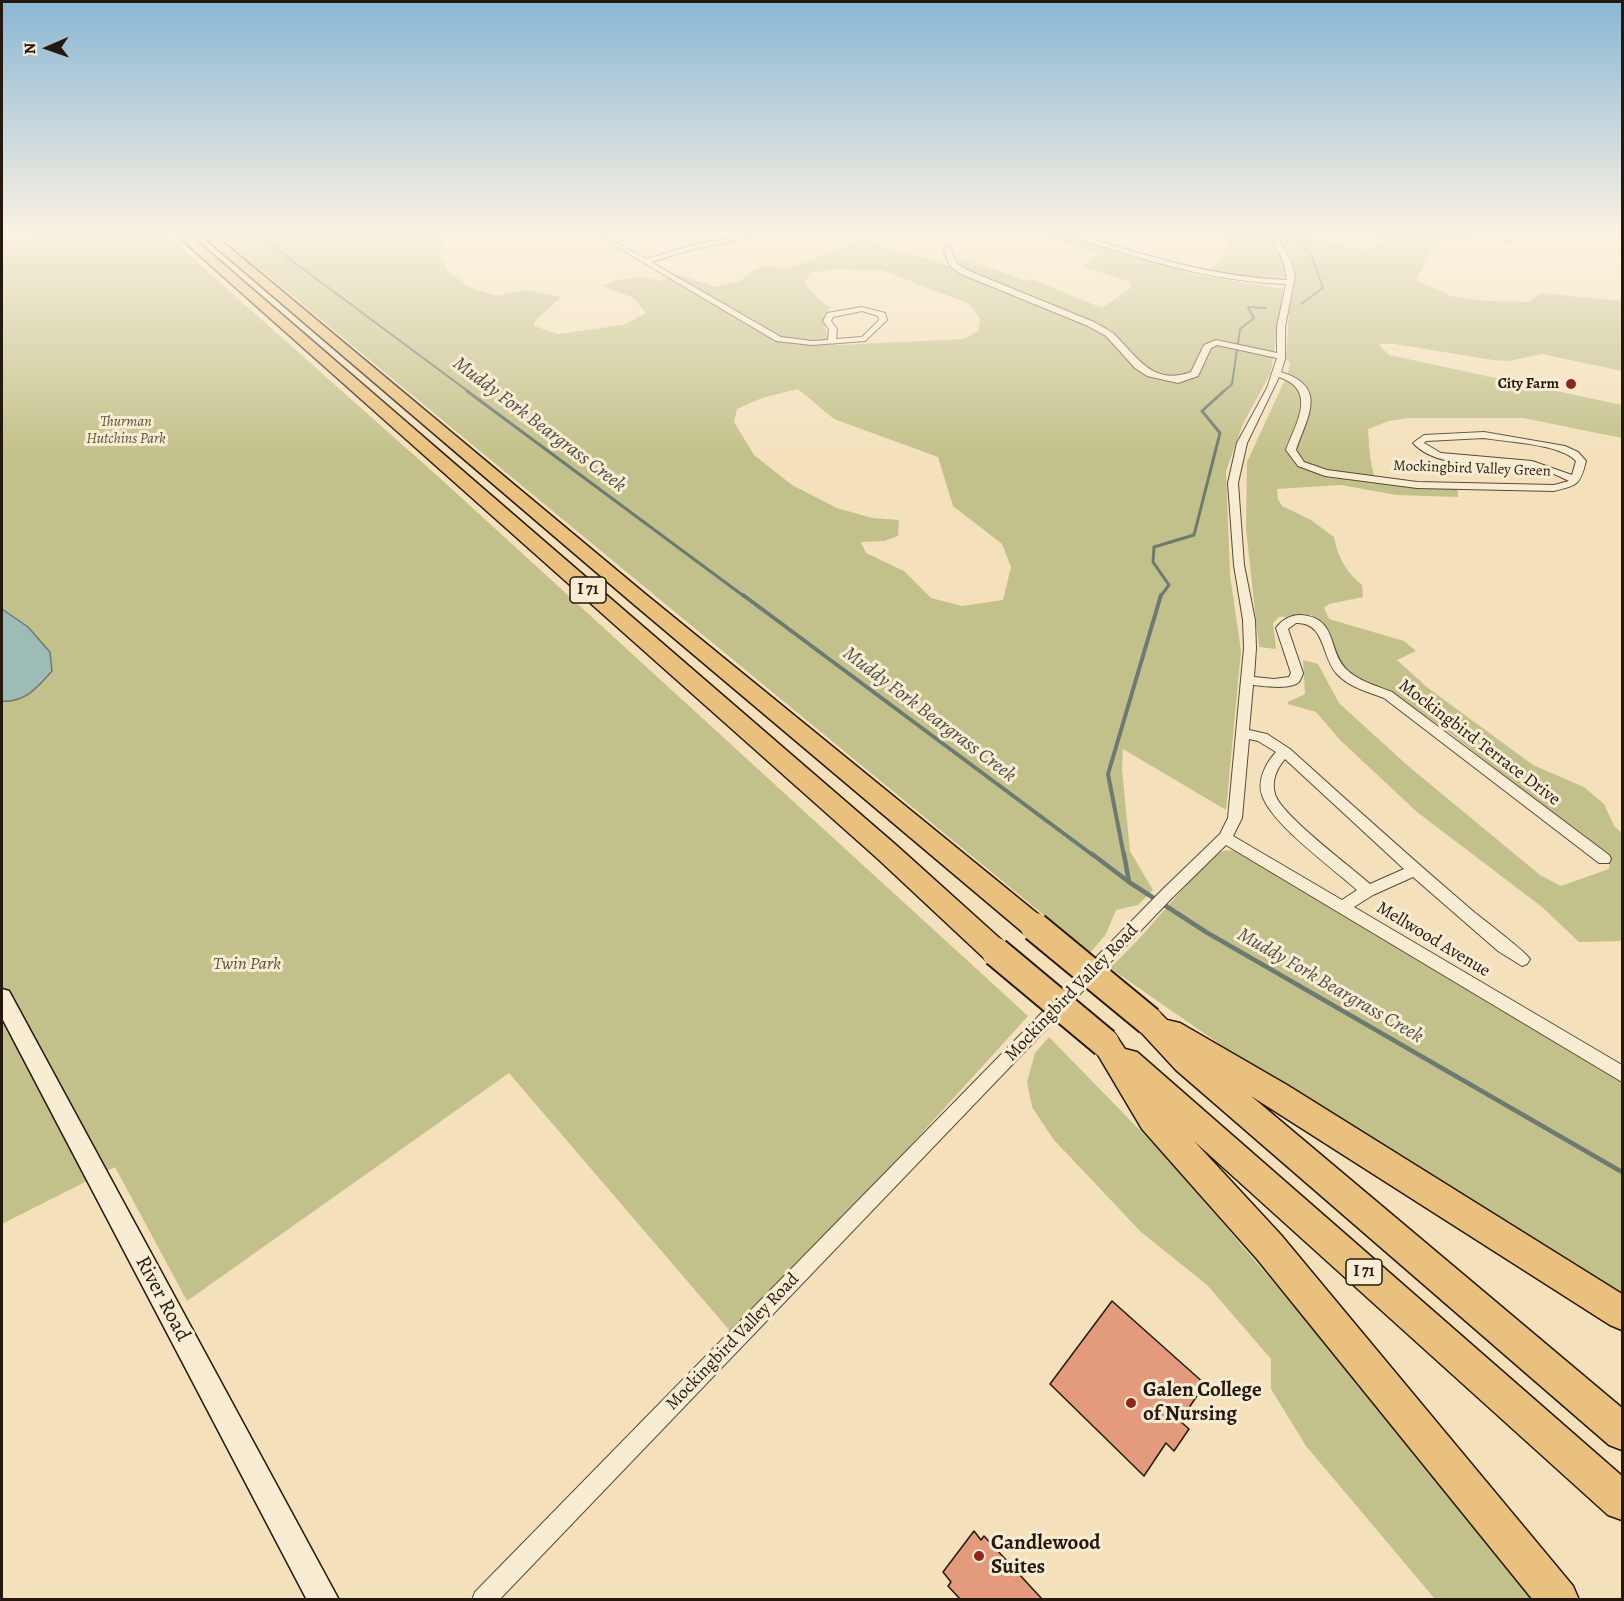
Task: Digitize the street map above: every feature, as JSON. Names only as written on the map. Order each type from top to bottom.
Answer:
[{"type":"highway","name":"I 71","points":[[263,306],[887,852],[996,952],[1105,1043],[1623,1501]]},
{"type":"highway","name":"I 71","points":[[292,306],[637,597],[1149,1021],[1186,1060],[1623,1432]]},
{"type":"highway","points":[[1149,1021],[1207,1052],[1623,1313]]},
{"type":"highway","points":[[1105,1043],[1153,1119],[1269,1247],[1559,1599]]},
{"type":"street","points":[[721,306],[778,339],[796,343],[832,341],[865,339],[883,320],[882,315],[861,309],[830,315],[826,321],[833,329],[832,341]]},
{"type":"street","points":[[1047,306],[1109,334],[1138,366],[1157,377],[1178,380],[1190,377],[1195,374],[1207,346],[1216,342],[1236,344],[1281,356]]},
{"type":"street","name":"Mockingbird Valley Road","points":[[483,1599],[1160,902],[1225,838],[1235,818],[1248,680],[1250,620],[1239,565],[1233,483],[1242,443],[1277,374],[1281,356],[1281,327],[1285,306]]},
{"type":"street","name":"Mockingbird Valley Green","points":[[1277,374],[1293,379],[1302,386],[1306,404],[1291,450],[1296,459],[1316,471],[1417,485],[1554,488],[1571,484],[1576,480],[1581,461],[1575,454],[1562,448],[1484,435],[1425,438],[1418,443],[1428,451],[1448,456],[1535,465],[1576,480]]},
{"type":"street","name":"Mockingbird Terrace Drive","points":[[1248,680],[1274,683],[1294,680],[1297,673],[1282,628],[1289,621],[1296,619],[1316,622],[1322,629],[1340,671],[1358,683],[1388,695],[1605,859]]},
{"type":"street","points":[[1243,733],[1262,737],[1285,752],[1415,870],[1503,946],[1522,959]]},
{"type":"street","points":[[1285,752],[1272,764],[1267,789],[1270,798],[1291,822],[1368,891]]},
{"type":"street","name":"Mellwood Avenue","points":[[1225,838],[1623,1074]]},
{"type":"street","points":[[1341,908],[1368,891],[1415,870]]},
{"type":"street","name":"River Road","points":[[2,998],[324,1599]]},
{"type":"green space","name":"Twin Park","points":[[2,306],[246,306],[442,480],[1028,1016],[736,1338],[509,1073],[187,1301],[115,1167],[2,1224]]},
{"type":"green space","points":[[304,306],[552,306],[536,320],[534,326],[558,334],[623,325],[646,313],[640,306],[828,306],[830,307],[823,318],[827,334],[838,345],[964,339],[978,331],[980,319],[971,306],[1096,306],[1102,308],[1105,306],[1281,306],[1271,372],[1243,424],[1226,471],[1230,575],[1241,651],[1226,810],[1123,749],[1122,769],[1130,851],[1153,890],[1138,905],[1116,910],[1106,934],[1090,953]],"holes":[[[798,389],[834,419],[938,457],[953,506],[1002,544],[1011,567],[1003,600],[962,606],[931,598],[904,571],[866,553],[861,542],[884,541],[898,536],[899,520],[872,518],[837,508],[792,485],[754,455],[734,422],[737,409],[762,398]]]},
{"type":"green space","points":[[1290,306],[1622,306],[1622,371],[1542,354],[1508,361],[1394,344],[1381,344],[1380,346],[1389,355],[1622,405],[1622,438],[1523,418],[1408,418],[1389,421],[1368,429],[1375,481],[1448,487],[1458,490],[1458,497],[1396,495],[1341,485],[1277,489],[1278,499],[1282,506],[1311,520],[1334,537],[1344,564],[1351,575],[1362,585],[1363,597],[1329,604],[1324,608],[1329,619],[1404,641],[1416,651],[1397,660],[1428,688],[1533,765],[1584,787],[1604,804],[1614,826],[1622,833],[1622,941],[1579,942],[1542,907],[1417,812],[1340,740],[1316,712],[1288,704],[1305,694],[1303,660],[1318,664],[1339,703],[1407,765],[1540,875],[1561,886],[1609,869],[1610,858],[1450,733],[1388,690],[1357,679],[1345,669],[1327,628],[1311,615],[1279,617],[1273,623],[1276,649],[1259,647],[1246,529],[1247,462],[1288,373],[1290,363],[1286,358]]},
{"type":"green space","points":[[1226,850],[1237,851],[1258,862],[1622,1081],[1622,1301],[1254,1068],[1110,968],[1212,856]]},
{"type":"green space","points":[[1049,1037],[1165,1156],[1382,1409],[1537,1599],[1435,1599],[1306,1446],[1271,1389],[1271,1359],[1207,1285],[1141,1232],[1054,1140],[1032,1107],[1027,1082],[1035,1053]]},
{"type":"water","points":[[2,609],[28,627],[50,652],[52,671],[30,693],[10,701],[2,701]]},
{"type":"building","name":"Galen College of Nursing","points":[[1112,1301],[1205,1384],[1180,1421],[1189,1429],[1174,1451],[1166,1443],[1144,1476],[1050,1384]]},
{"type":"building","name":"Candlewood Suites","points":[[974,1531],[981,1540],[984,1536],[1042,1599],[960,1599],[948,1586],[951,1582],[943,1572]]},
{"type":"waterway","name":"Muddy Fork Beargrass Creek","points":[[353,306],[469,392]]},
{"type":"waterway","points":[[1223,392],[1232,384],[1240,329],[1254,318],[1248,307],[1266,308]]},
{"type":"waterway","name":"Muddy Fork Beargrass Creek","points":[[467,391],[745,597]]},
{"type":"waterway","points":[[1161,596],[1169,585],[1153,562],[1154,547],[1194,535],[1220,433],[1202,411],[1224,391]]},
{"type":"waterway","name":"Muddy Fork Beargrass Creek","points":[[743,595],[1094,856]]},
{"type":"waterway","points":[[1124,856],[1108,774],[1161,596]]},
{"type":"waterway","name":"Muddy Fork Beargrass Creek","points":[[1092,854],[1129,882]]},
{"type":"waterway","points":[[1124,854],[1129,882]]},
{"type":"waterway","name":"Muddy Fork Beargrass Creek","points":[[1129,882],[1206,932],[1622,1172]]},
{"type":"place","name":"City Farm","points":[[1571,384]]},
{"type":"place","name":"Galen College of Nursing","points":[[1131,1403]]},
{"type":"place","name":"Candlewood Suites","points":[[979,1556]]},
{"type":"park label","name":"Thurman Hutchins Park","points":[[126,430]]}]
